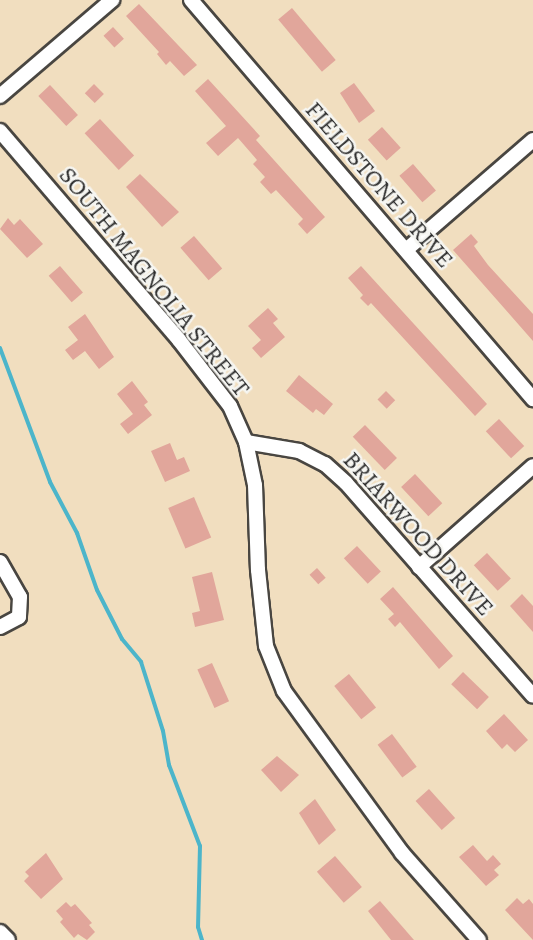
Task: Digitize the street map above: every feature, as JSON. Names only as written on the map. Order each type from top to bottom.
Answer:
[{"type":"street","points":[[0,96],[112,0]]},
{"type":"street","name":"FIELDSTONE DRIVE","points":[[191,0],[533,399]]},
{"type":"street","name":"SOUTH MAGNOLIA STREET","points":[[0,131],[201,367],[230,405],[246,442],[255,485],[258,570],[266,646],[284,691],[402,853],[479,940]]},
{"type":"street","points":[[406,250],[533,140]]},
{"type":"street","name":"BRIARWOOD DRIVE","points":[[246,442],[299,451],[325,464],[533,696]]},
{"type":"street","points":[[419,567],[533,466]]},
{"type":"street","points":[[0,562],[20,597],[19,617],[0,627]]},
{"type":"street","points":[[0,932],[8,940]]},
{"type":"building","points":[[139,4],[197,65],[184,76],[170,61],[166,65],[157,54],[159,52],[126,16]]},
{"type":"building","points":[[292,8],[336,60],[322,72],[278,20]]},
{"type":"building","points":[[113,27],[124,39],[114,48],[103,36]]},
{"type":"building","points":[[208,79],[260,136],[256,140],[325,217],[307,234],[298,224],[303,219],[276,190],[271,194],[260,182],[265,177],[253,164],[257,160],[238,138],[218,156],[206,143],[226,126],[195,91]]},
{"type":"building","points":[[354,83],[375,111],[359,123],[340,93]]},
{"type":"building","points":[[94,84],[104,94],[95,103],[85,93]]},
{"type":"building","points":[[50,85],[78,115],[66,126],[38,96]]},
{"type":"building","points":[[100,119],[134,156],[119,170],[85,133]]},
{"type":"building","points":[[382,127],[401,148],[387,161],[368,140]]},
{"type":"building","points":[[413,164],[436,190],[422,202],[399,176]]},
{"type":"building","points":[[140,174],[179,212],[162,227],[126,187]]},
{"type":"building","points":[[8,218],[14,225],[20,219],[43,244],[27,258],[0,229]]},
{"type":"building","points":[[471,234],[478,242],[474,246],[488,265],[533,314],[533,341],[453,250]]},
{"type":"building","points":[[194,236],[222,268],[209,280],[180,248]]},
{"type":"building","points":[[60,266],[83,292],[72,302],[49,276]]},
{"type":"building","points":[[361,266],[487,404],[475,416],[371,303],[368,306],[360,298],[363,295],[348,278]]},
{"type":"building","points":[[268,308],[278,319],[273,323],[285,337],[261,358],[252,348],[261,340],[248,326]]},
{"type":"building","points":[[85,314],[114,357],[99,369],[85,351],[73,360],[65,350],[78,340],[68,327]]},
{"type":"building","points":[[299,375],[333,404],[324,415],[316,409],[313,413],[286,391]]},
{"type":"building","points":[[132,381],[148,402],[144,405],[152,415],[128,434],[120,424],[133,414],[117,394]]},
{"type":"building","points":[[386,391],[395,400],[387,409],[378,399]]},
{"type":"building","points":[[499,419],[524,446],[511,458],[486,431]]},
{"type":"building","points":[[365,425],[397,458],[385,470],[353,437]]},
{"type":"building","points":[[170,443],[177,460],[184,457],[190,471],[165,482],[151,451]]},
{"type":"building","points":[[415,474],[442,503],[428,516],[401,487]]},
{"type":"building","points":[[194,497],[211,538],[185,548],[168,508]]},
{"type":"building","points":[[357,546],[381,572],[368,584],[344,558]]},
{"type":"building","points":[[487,553],[511,579],[498,591],[474,565]]},
{"type":"building","points":[[317,568],[326,578],[318,584],[310,575]]},
{"type":"building","points":[[212,572],[224,620],[195,627],[192,613],[200,611],[192,577]]},
{"type":"building","points":[[393,587],[453,656],[439,669],[400,622],[395,627],[388,619],[394,614],[380,599]]},
{"type":"building","points":[[522,594],[533,606],[533,632],[510,606]]},
{"type":"building","points":[[212,663],[229,701],[214,708],[197,670]]},
{"type":"building","points":[[463,672],[489,697],[477,709],[451,684]]},
{"type":"building","points":[[349,674],[376,707],[361,719],[334,686]]},
{"type":"building","points":[[504,714],[528,740],[515,752],[507,744],[502,749],[486,731]]},
{"type":"building","points":[[392,734],[417,767],[402,778],[378,745]]},
{"type":"building","points":[[277,756],[299,775],[281,792],[261,770]]},
{"type":"building","points":[[429,789],[455,818],[442,830],[416,801]]},
{"type":"building","points":[[315,799],[336,830],[319,845],[299,813]]},
{"type":"building","points":[[473,845],[487,861],[493,855],[501,864],[494,870],[499,875],[486,886],[459,857]]},
{"type":"building","points":[[46,853],[63,879],[41,899],[24,881],[29,876],[25,872]]},
{"type":"building","points":[[335,856],[362,887],[344,903],[317,872]]},
{"type":"building","points":[[517,898],[523,904],[529,899],[533,904],[533,940],[505,910]]},
{"type":"building","points":[[380,901],[414,940],[391,940],[368,911]]},
{"type":"building","points":[[66,902],[71,907],[75,904],[92,923],[89,925],[95,932],[87,940],[78,934],[74,938],[60,922],[63,919],[56,911]]},
{"type":"waterway","points":[[0,348],[50,482],[77,533],[97,590],[122,639],[141,662],[163,731],[169,765],[200,846],[198,927],[202,940]]}]
